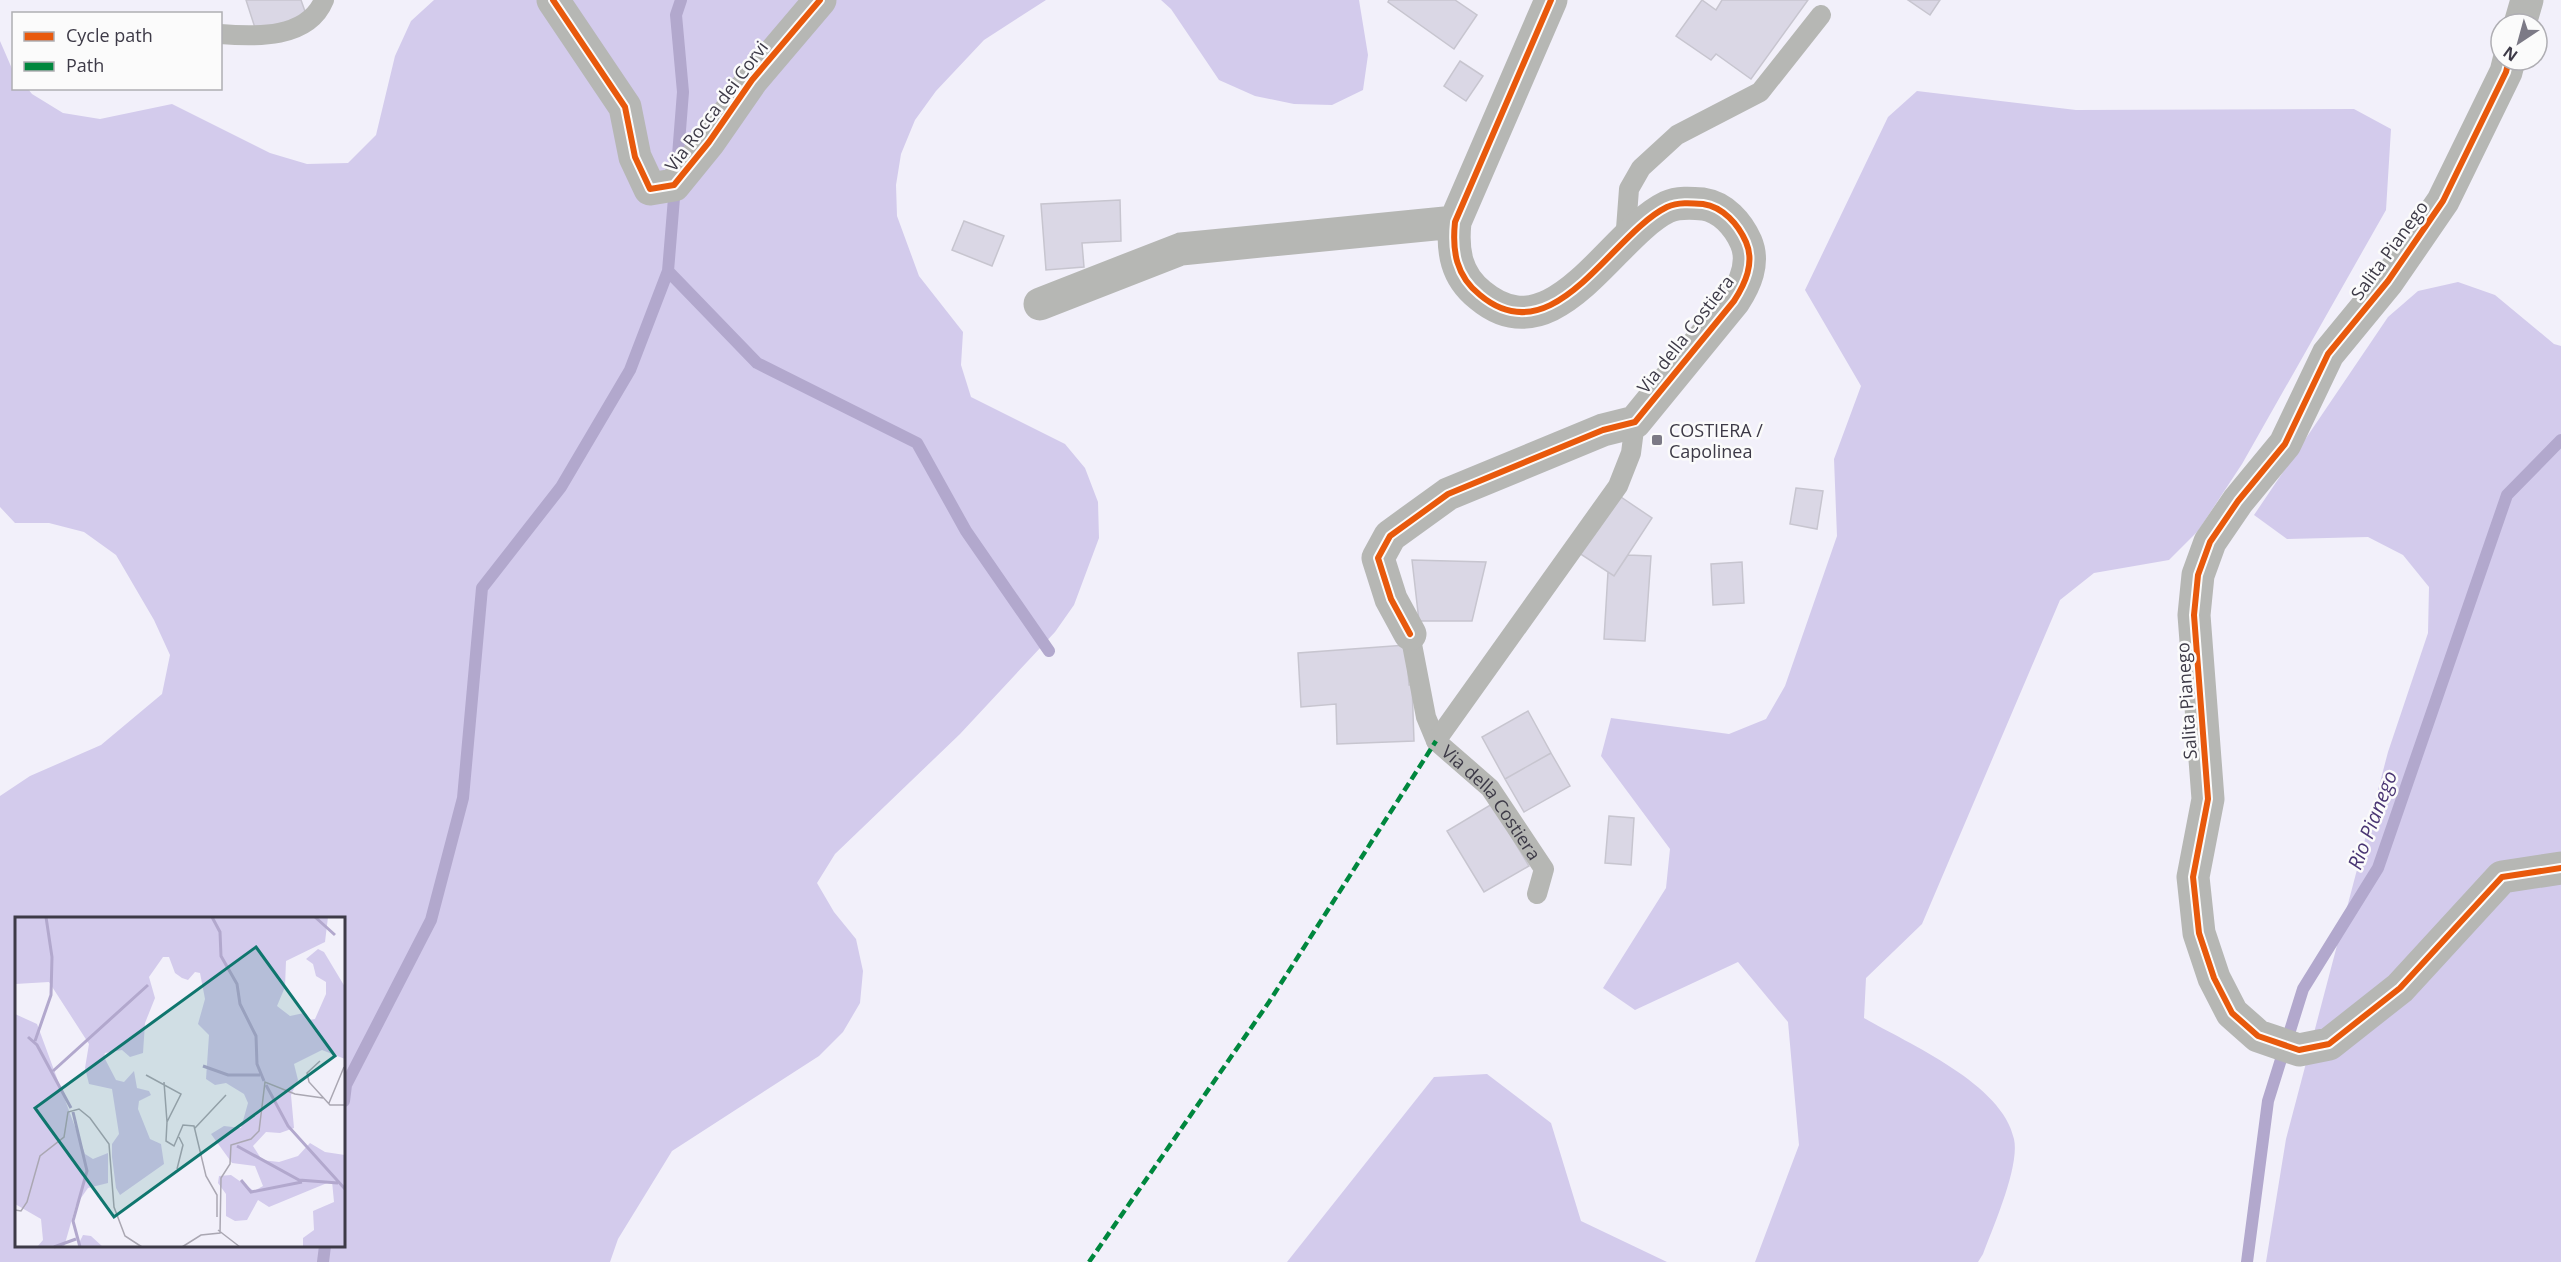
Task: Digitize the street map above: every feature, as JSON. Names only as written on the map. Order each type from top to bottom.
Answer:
[{"type":"street","name":"Via Rocca dei Corvi","points":[[553,0],[624,107],[635,157],[650,189],[674,185],[709,142],[752,80],[819,0]]},
{"type":"street","name":"Via della Costiera","points":[[1410,634],[1391,599],[1378,558],[1390,536],[1448,494],[1603,430],[1635,422],[1734,301],[1744,286],[1749,266],[1748,246],[1739,228],[1726,214],[1708,205],[1688,202],[1669,206],[1652,216],[1574,290],[1555,304],[1533,311],[1510,310],[1488,302],[1470,287],[1458,267],[1453,244],[1455,222],[1551,0]]},
{"type":"street","name":"Salita Pianego","points":[[2506,72],[2443,201],[2388,281],[2328,354],[2285,444],[2238,501],[2210,542],[2198,575],[2194,615],[2208,799],[2193,877],[2198,922],[2214,978],[2232,1013],[2258,1036],[2299,1050],[2329,1044],[2400,988],[2502,877],[2561,868]]},
{"type":"street","points":[[1040,304],[1180,249],[1455,222]]},
{"type":"lane","points":[[222,34],[249,36],[288,30],[314,17],[324,0]]},
{"type":"lane","points":[[1625,242],[1629,189],[1641,168],[1677,135],[1760,92],[1821,15]]},
{"type":"lane","points":[[1436,741],[1618,486],[1631,453],[1635,422]]},
{"type":"lane","name":"Via della Costiera","points":[[1410,634],[1426,717],[1436,741],[1490,788],[1544,868],[1537,894]]},
{"type":"shaded area","points":[[434,0],[1046,0],[984,40],[936,91],[915,120],[901,154],[896,185],[897,216],[919,276],[963,332],[961,365],[971,397],[1065,444],[1085,468],[1098,502],[1099,538],[1074,605],[1055,632],[960,734],[835,854],[817,883],[834,912],[856,939],[863,971],[860,1003],[843,1032],[819,1056],[672,1151],[618,1239],[610,1262],[0,1262],[0,796],[30,776],[101,745],[162,694],[170,655],[154,620],[116,555],[84,532],[49,523],[15,523],[0,507],[0,41],[12,69],[12,90],[29,90],[63,113],[100,119],[172,104],[270,153],[307,164],[348,163],[376,135],[395,56],[411,21]]},
{"type":"shaded area","points":[[1161,0],[1359,0],[1368,55],[1363,90],[1332,105],[1294,104],[1255,96],[1219,80],[1171,9]]},
{"type":"shaded area","points":[[1917,91],[2076,110],[2354,109],[2391,129],[2386,210],[2242,464],[2198,531],[2169,560],[2094,573],[2060,600],[1922,924],[1866,978],[1864,1018],[1928,1053],[1974,1083],[2006,1119],[2014,1139],[2013,1165],[2005,1196],[1983,1254],[1978,1262],[1755,1262],[1799,1145],[1788,1022],[1738,962],[1635,1010],[1603,988],[1666,888],[1670,849],[1601,756],[1611,718],[1729,734],[1766,719],[1785,686],[1837,536],[1834,459],[1861,386],[1805,290],[1888,117]]},
{"type":"shaded area","points":[[2458,282],[2495,295],[2554,344],[2561,346],[2561,1262],[2266,1262],[2286,1139],[2388,752],[2428,633],[2429,587],[2403,555],[2368,537],[2287,539],[2254,515],[2388,317],[2418,291]]},
{"type":"shaded area","points":[[1487,1074],[1551,1123],[1581,1221],[1667,1262],[1287,1262],[1434,1077]]},
{"type":"building","points":[[246,0],[301,0],[307,17],[257,34]]},
{"type":"building","points":[[1389,0],[1455,0],[1477,15],[1454,49],[1388,2]]},
{"type":"building","points":[[1702,0],[1716,10],[1722,0],[1808,0],[1751,79],[1716,54],[1711,60],[1676,36]]},
{"type":"building","points":[[1908,0],[1940,0],[1930,15]]},
{"type":"building","points":[[1460,61],[1483,76],[1466,101],[1444,86]]},
{"type":"building","points":[[1120,200],[1121,241],[1082,243],[1084,267],[1046,270],[1041,204]]},
{"type":"building","points":[[964,221],[1004,236],[992,266],[952,250]]},
{"type":"building","points":[[1796,488],[1823,491],[1817,529],[1790,524]]},
{"type":"building","points":[[1618,495],[1652,518],[1614,576],[1579,553]]},
{"type":"building","points":[[1628,555],[1651,556],[1645,641],[1604,639],[1608,572],[1614,576]]},
{"type":"building","points":[[1412,560],[1486,562],[1472,621],[1419,621]]},
{"type":"building","points":[[1742,562],[1744,603],[1713,605],[1711,564]]},
{"type":"building","points":[[1406,645],[1409,685],[1412,685],[1414,741],[1337,744],[1336,704],[1301,707],[1298,653]]},
{"type":"building","points":[[1528,711],[1551,753],[1505,779],[1482,737]]},
{"type":"building","points":[[1551,753],[1570,786],[1524,812],[1505,779]]},
{"type":"building","points":[[1492,804],[1529,866],[1484,892],[1447,831]]},
{"type":"building","points":[[1609,816],[1634,818],[1631,865],[1605,863]]},
{"type":"waterway","points":[[677,168],[683,92],[676,15],[681,0]]},
{"type":"waterway","points":[[345,1093],[346,1085],[431,920],[463,798],[482,588],[561,487],[630,370],[668,271],[675,186]]},
{"type":"waterway","points":[[668,271],[757,363],[917,443],[966,531],[1049,651]]},
{"type":"waterway","name":"Rio Pianego","points":[[2247,1262],[2268,1101],[2303,989],[2378,868],[2507,495],[2561,440]]},
{"type":"waterway","points":[[323,1262],[325,1247]]},
{"type":"marked path","points":[[1089,1262],[1269,1002],[1436,741]]},
{"type":"cycle path","points":[[553,0],[625,107],[635,157],[650,189],[674,185],[709,142],[752,80],[820,0]]},
{"type":"cycle path","points":[[1410,634],[1391,599],[1378,558],[1390,536],[1448,494],[1603,430],[1635,422],[1734,301],[1748,273],[1749,250],[1743,235],[1734,223],[1723,213],[1710,206],[1685,203],[1667,207],[1646,221],[1580,284],[1557,302],[1533,311],[1507,310],[1480,295],[1466,280],[1455,253],[1455,222],[1551,0]]},
{"type":"cycle path","points":[[2506,72],[2443,201],[2388,281],[2328,354],[2285,444],[2238,501],[2210,542],[2198,575],[2194,615],[2208,799],[2193,877],[2199,933],[2214,978],[2232,1013],[2258,1036],[2299,1050],[2329,1044],[2400,988],[2502,877],[2561,868]]},
{"type":"place","name":"COSTIERA / Capolinea","points":[[1657,440]]}]
